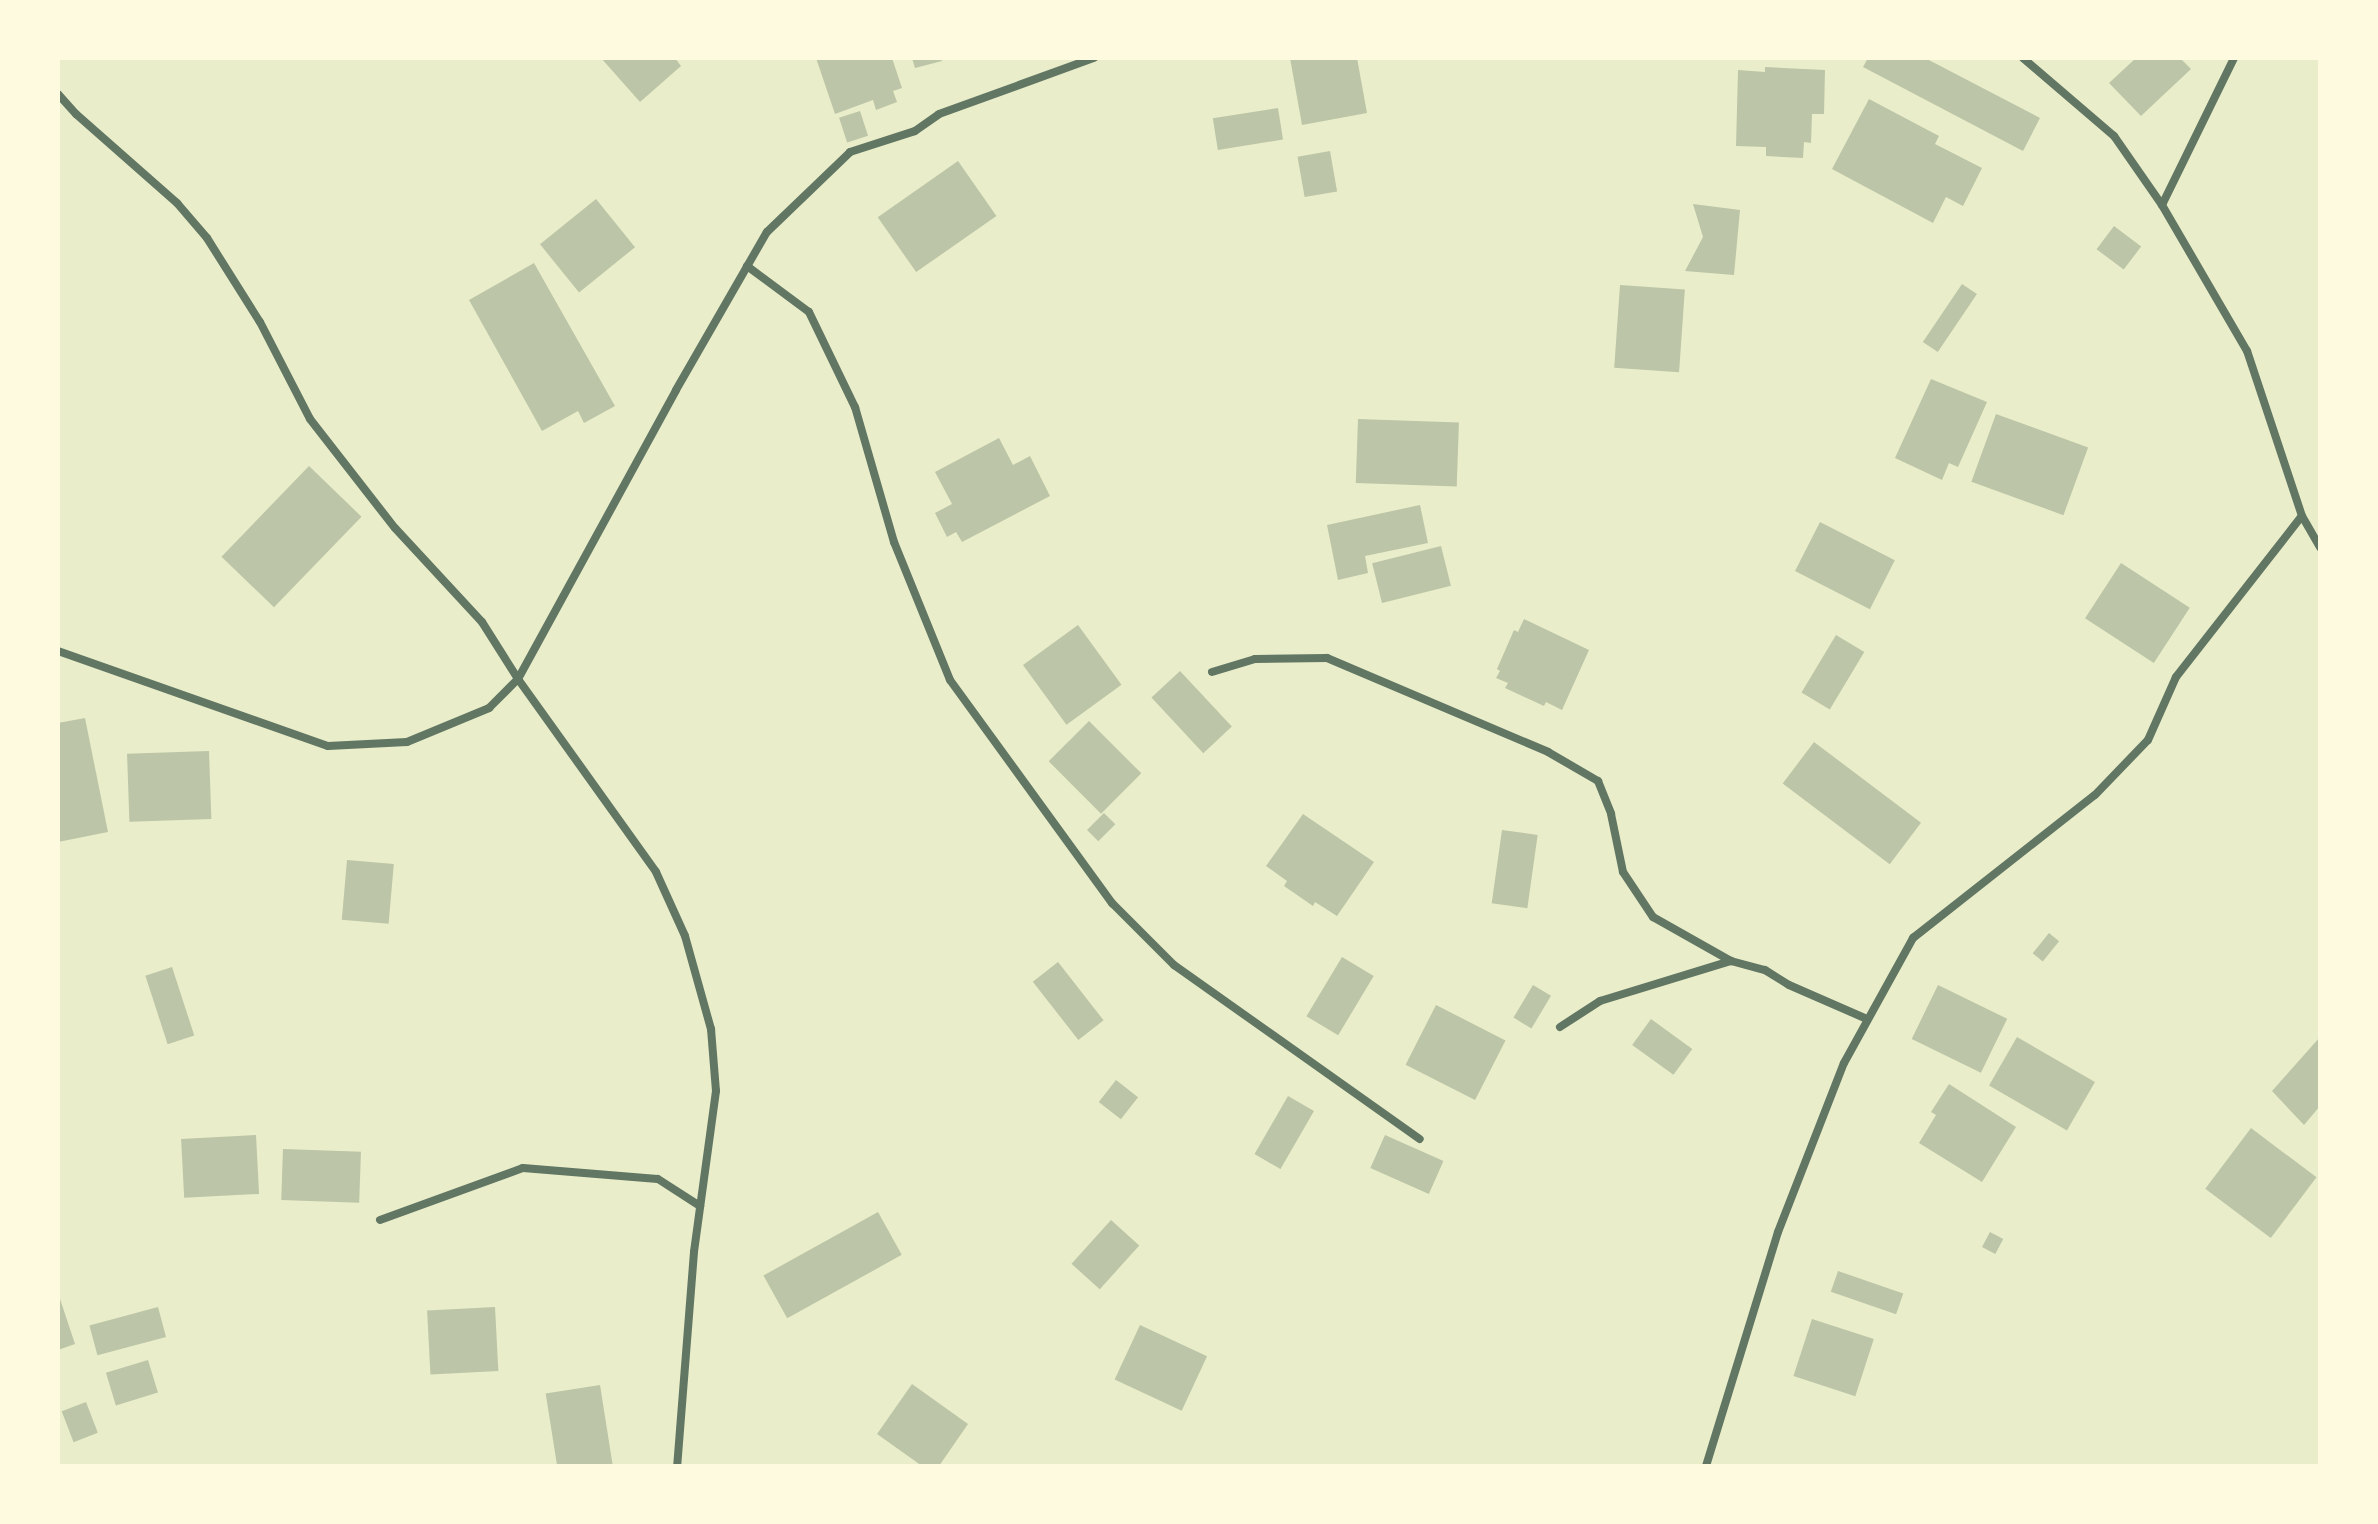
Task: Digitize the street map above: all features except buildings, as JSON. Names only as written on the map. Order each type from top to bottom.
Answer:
[{"type":"street","points":[[58,651],[328,746],[407,742],[489,708],[518,679],[767,232],[850,152],[915,131],[939,114],[1094,58]]},
{"type":"street","points":[[2023,58],[2114,136],[2162,205],[2247,351],[2302,516],[2320,547]]},
{"type":"street","points":[[2162,205],[2234,58]]},
{"type":"street","points":[[58,94],[76,114],[177,203],[207,238],[260,322],[310,419],[395,528],[482,622],[518,679],[656,872],[685,936],[711,1029],[716,1091],[700,1206],[677,1466]]},
{"type":"street","points":[[747,266],[809,312],[855,407],[894,542],[950,680],[1112,903],[1174,965],[1420,1139]]},
{"type":"street","points":[[1706,1466],[1778,1232],[1844,1063],[1913,938],[2095,795],[2148,740],[2176,677],[2302,516]]},
{"type":"street","points":[[1212,672],[1255,659],[1327,658],[1548,752],[1598,781],[1611,814],[1623,872],[1653,917],[1731,961],[1765,970],[1789,985],[1867,1019]]},
{"type":"street","points":[[1560,1027],[1600,1001],[1731,961]]},
{"type":"street","points":[[380,1220],[523,1168],[658,1179],[700,1206]]}]
